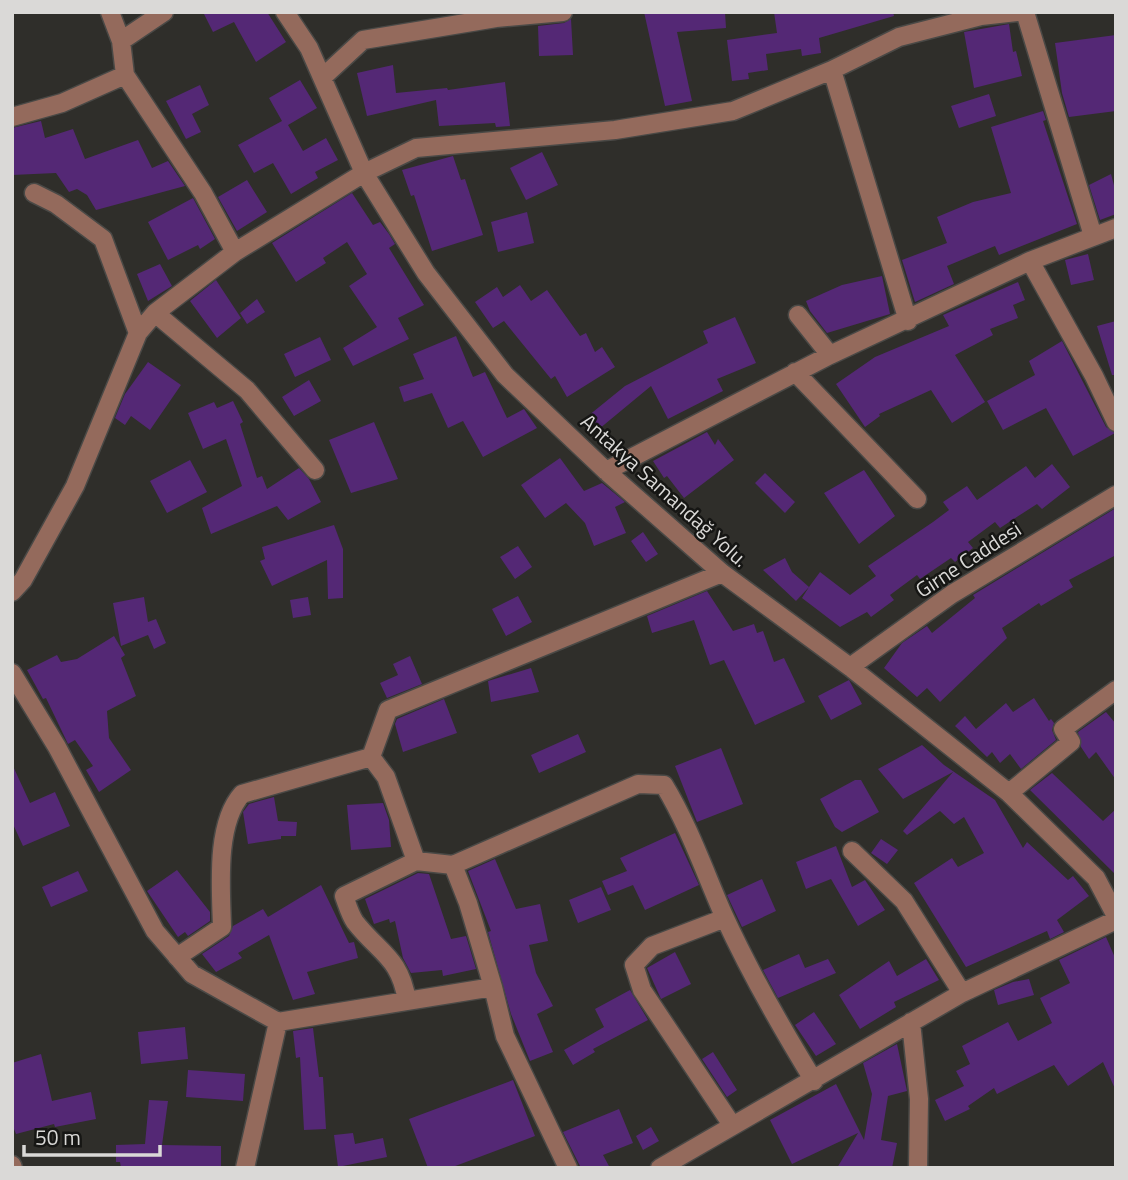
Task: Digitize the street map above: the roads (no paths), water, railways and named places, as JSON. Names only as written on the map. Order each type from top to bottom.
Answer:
[{"type":"street","points":[[110,12],[121,41],[125,75],[190,171],[235,252]]},
{"type":"street","points":[[121,41],[164,12]]},
{"type":"street","name":"Antakya Samandağ Yolu.","points":[[285,12],[309,48],[365,173],[426,273],[505,375],[607,471],[722,573],[850,667],[1009,793],[1096,878],[1116,918]]},
{"type":"street","points":[[323,77],[363,40],[496,18],[563,12]]},
{"type":"street","points":[[12,592],[23,580],[75,486],[138,333],[155,313],[235,252],[365,173],[416,148],[615,130],[733,111],[832,71],[899,37],[981,16],[1017,12]]},
{"type":"street","points":[[1025,12],[1093,236]]},
{"type":"street","points":[[832,71],[908,321]]},
{"type":"street","points":[[12,117],[62,103],[125,75]]},
{"type":"street","points":[[34,193],[56,204],[103,239],[138,333]]},
{"type":"street","points":[[607,471],[794,372],[908,321],[1030,261],[1116,228]]},
{"type":"street","points":[[1030,261],[1094,376],[1116,422]]},
{"type":"street","points":[[155,313],[247,390],[315,470]]},
{"type":"street","points":[[798,315],[830,355]]},
{"type":"street","points":[[794,372],[916,499]]},
{"type":"street","name":"Girne Caddesi","points":[[850,667],[952,594],[1116,495]]},
{"type":"street","points":[[371,757],[388,710],[722,573]]},
{"type":"street","points":[[12,673],[57,747],[155,931],[192,974],[278,1022],[493,987]]},
{"type":"street","points":[[1009,793],[1071,742],[1063,729],[1114,694]]},
{"type":"street","points":[[371,757],[386,777],[416,861]]},
{"type":"street","points":[[177,957],[222,927],[220,870],[232,806],[243,794],[371,757]]},
{"type":"street","points":[[407,1001],[403,977],[389,956],[354,920],[344,896],[416,861],[453,865],[638,784],[664,785],[676,804],[725,918],[767,1004],[814,1081]]},
{"type":"street","points":[[852,851],[904,901],[962,993]]},
{"type":"street","points":[[453,865],[468,903],[505,1036],[568,1168]]},
{"type":"street","points":[[725,918],[652,946],[634,965],[642,990],[732,1125]]},
{"type":"street","points":[[660,1168],[962,993],[1116,918]]},
{"type":"street","points":[[245,1168],[278,1022]]},
{"type":"street","points":[[911,1022],[919,1099],[918,1168]]}]
